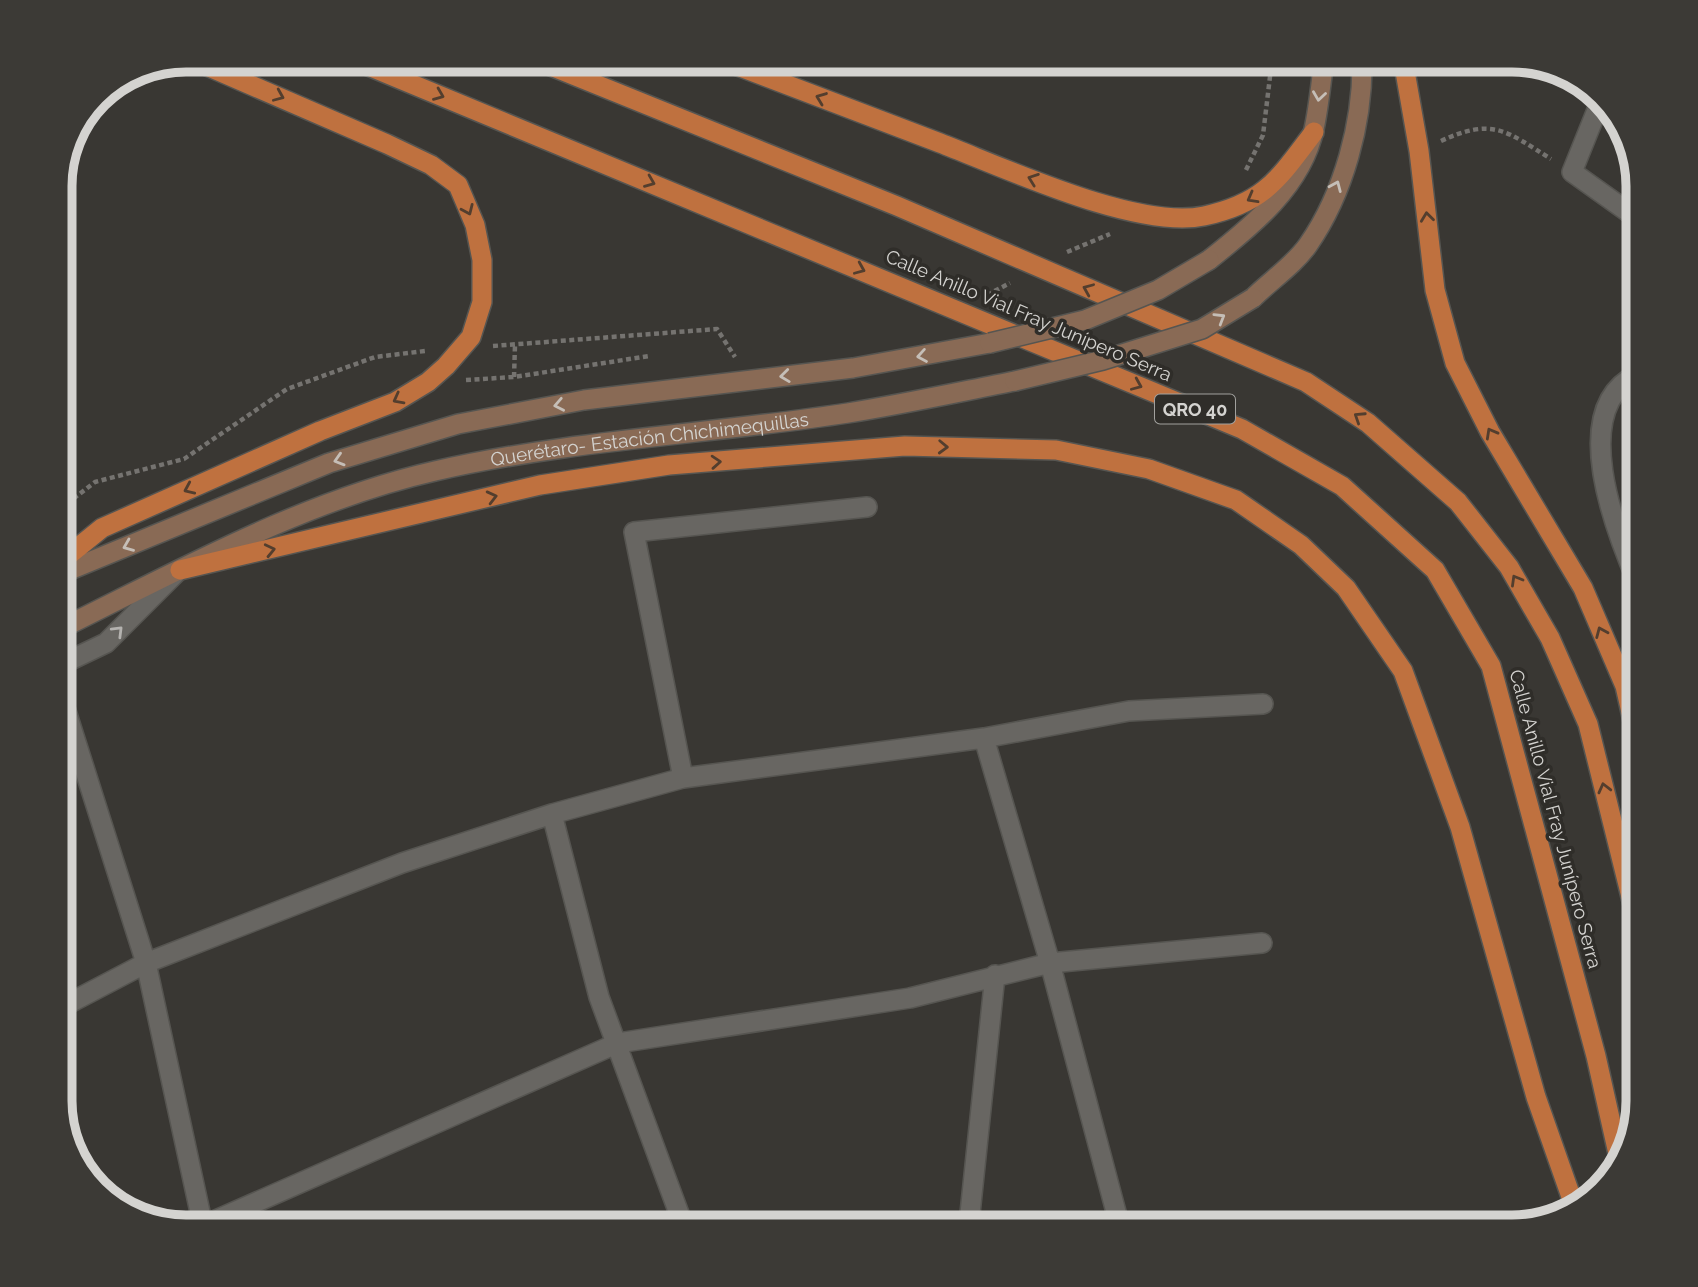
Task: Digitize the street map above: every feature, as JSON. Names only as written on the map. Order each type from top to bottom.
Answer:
[{"type":"highway","points":[[72,552],[102,528],[320,431],[395,402],[428,382],[471,337],[482,302],[482,260],[475,225],[458,185],[431,165],[387,144],[221,72]]},
{"type":"highway","name":"Calle Anillo Vial Fray Junípero Serra","points":[[383,72],[1242,429],[1342,486],[1435,570],[1491,666],[1596,1056],[1616,1146]]},
{"type":"highway","points":[[566,72],[897,206],[1306,382],[1368,423],[1458,502],[1508,567],[1550,638],[1588,724],[1626,874]]},
{"type":"highway","points":[[754,72],[1103,203],[1155,216],[1202,216],[1254,200],[1283,173],[1314,132]]},
{"type":"highway","points":[[1405,72],[1419,150],[1436,290],[1455,363],[1490,432],[1583,588],[1626,673]]},
{"type":"highway","points":[[180,570],[540,485],[669,465],[905,446],[1056,450],[1149,469],[1236,500],[1301,545],[1346,589],[1403,670],[1460,827],[1536,1097],[1571,1198]]},
{"type":"main road","points":[[72,569],[329,463],[458,424],[584,400],[853,368],[990,343],[1085,320],[1158,290],[1209,260],[1249,228],[1282,193],[1314,132],[1322,72]]},
{"type":"main road","name":"Querétaro- Estación Chichimequillas","points":[[72,623],[258,533],[344,499],[434,471],[588,445],[848,413],[1015,381],[1103,360],[1202,329],[1253,298],[1306,247],[1323,219],[1348,158],[1363,91],[1362,72]]},
{"type":"street","points":[[1597,110],[1572,172],[1626,210]]},
{"type":"street","points":[[1626,380],[1619,384],[1603,416],[1601,459],[1615,531],[1626,555]]},
{"type":"street","points":[[683,778],[634,532],[867,507]]},
{"type":"street","points":[[72,659],[106,643],[180,570]]},
{"type":"street","points":[[72,1002],[146,963],[402,863],[552,814],[683,778],[984,738],[1129,711],[1263,704]]},
{"type":"street","points":[[72,730],[146,963],[199,1215]]},
{"type":"street","points":[[984,738],[1050,963],[1117,1215]]},
{"type":"street","points":[[552,814],[599,997],[618,1042],[680,1215]]},
{"type":"street","points":[[229,1215],[618,1042],[910,998],[1050,963],[1262,943]]},
{"type":"street","points":[[970,1215],[995,975]]},
{"type":"path","points":[[1228,208],[1263,135],[1271,72]]},
{"type":"path","points":[[1419,150],[1470,127],[1505,131],[1572,172]]},
{"type":"path","points":[[1056,259],[1099,236],[1119,235]]},
{"type":"path","points":[[983,298],[1019,278]]},
{"type":"path","points":[[72,500],[95,482],[184,459],[287,389],[375,357],[462,347],[718,329],[739,363]]},
{"type":"path","points":[[514,377],[515,345]]},
{"type":"path","points":[[428,382],[514,377],[649,356]]}]
